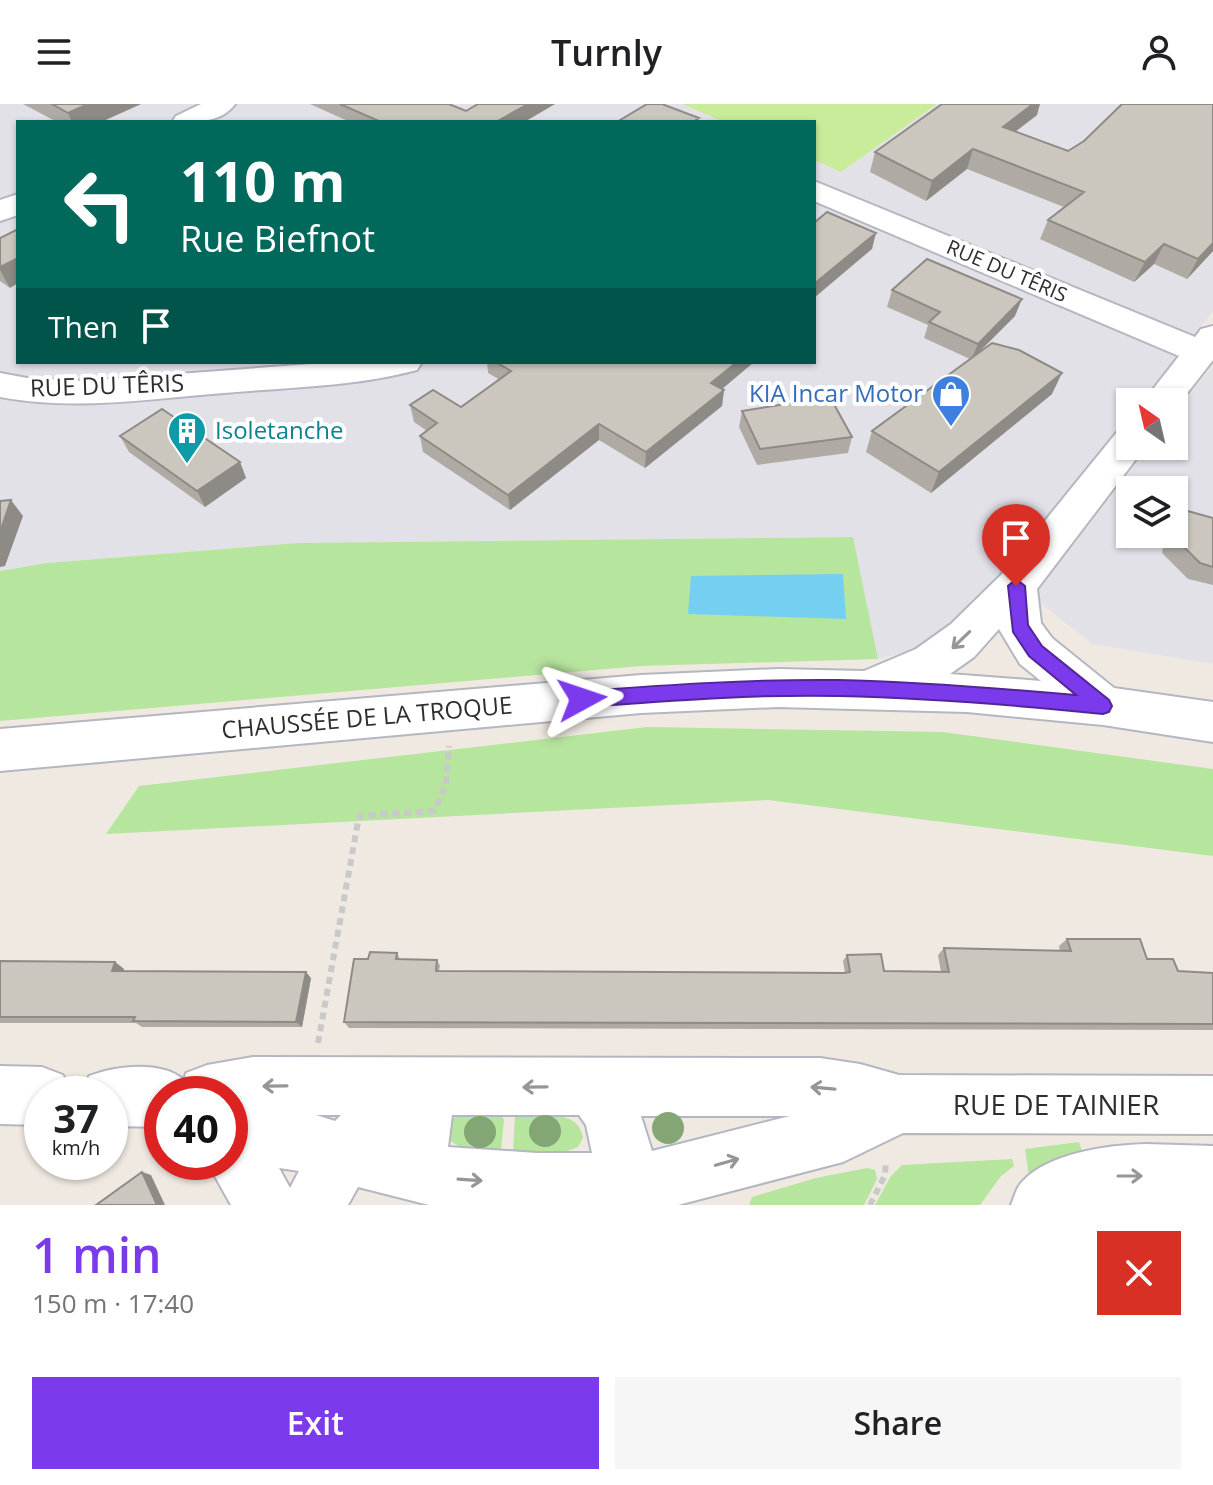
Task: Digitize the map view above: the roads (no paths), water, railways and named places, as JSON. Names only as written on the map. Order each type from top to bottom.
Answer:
[{"type":"street","points":[[189,120],[222,104]]},
{"type":"street","name":"RUE DU TÊRIS","points":[[816,191],[1207,344]]},
{"type":"street","points":[[1172,388],[1207,344]]},
{"type":"street","name":"RUE DU TÊRIS","points":[[0,385],[31,391],[92,391],[352,371],[393,364]]},
{"type":"street","points":[[862,689],[911,672],[949,652],[1001,596],[1016,586],[1116,459]]},
{"type":"street","points":[[1016,586],[1020,627],[1036,651],[1103,706]]},
{"type":"street","name":"CHAUSSÉE DE LA TROQUE","points":[[0,750],[641,694],[778,688],[967,693],[1103,706],[1213,722]]},
{"type":"street","name":"RUE DE TAINIER","points":[[248,1087],[253,1086],[503,1183],[628,1194],[666,1179],[843,1132],[899,1104]]},
{"type":"street","points":[[591,1086],[608,1106],[628,1194]]},
{"type":"street","name":"RUE DE TAINIER","points":[[248,1134],[306,1142],[384,1138],[591,1086],[820,1087],[860,1093],[899,1104],[1213,1105]]},
{"type":"street","points":[[0,1095],[24,1096]]},
{"type":"street","points":[[314,1205],[384,1138]]},
{"type":"street","points":[[248,1175],[266,1205]]},
{"type":"street","points":[[1049,1199],[1095,1176],[1213,1176]]},
{"type":"water","points":[[843,574],[846,619],[688,614],[691,576]]},
{"type":"place","name":"KIA Incar Motor","points":[[951,428]]},
{"type":"place","name":"Isoletanche","points":[[187,465]]}]
